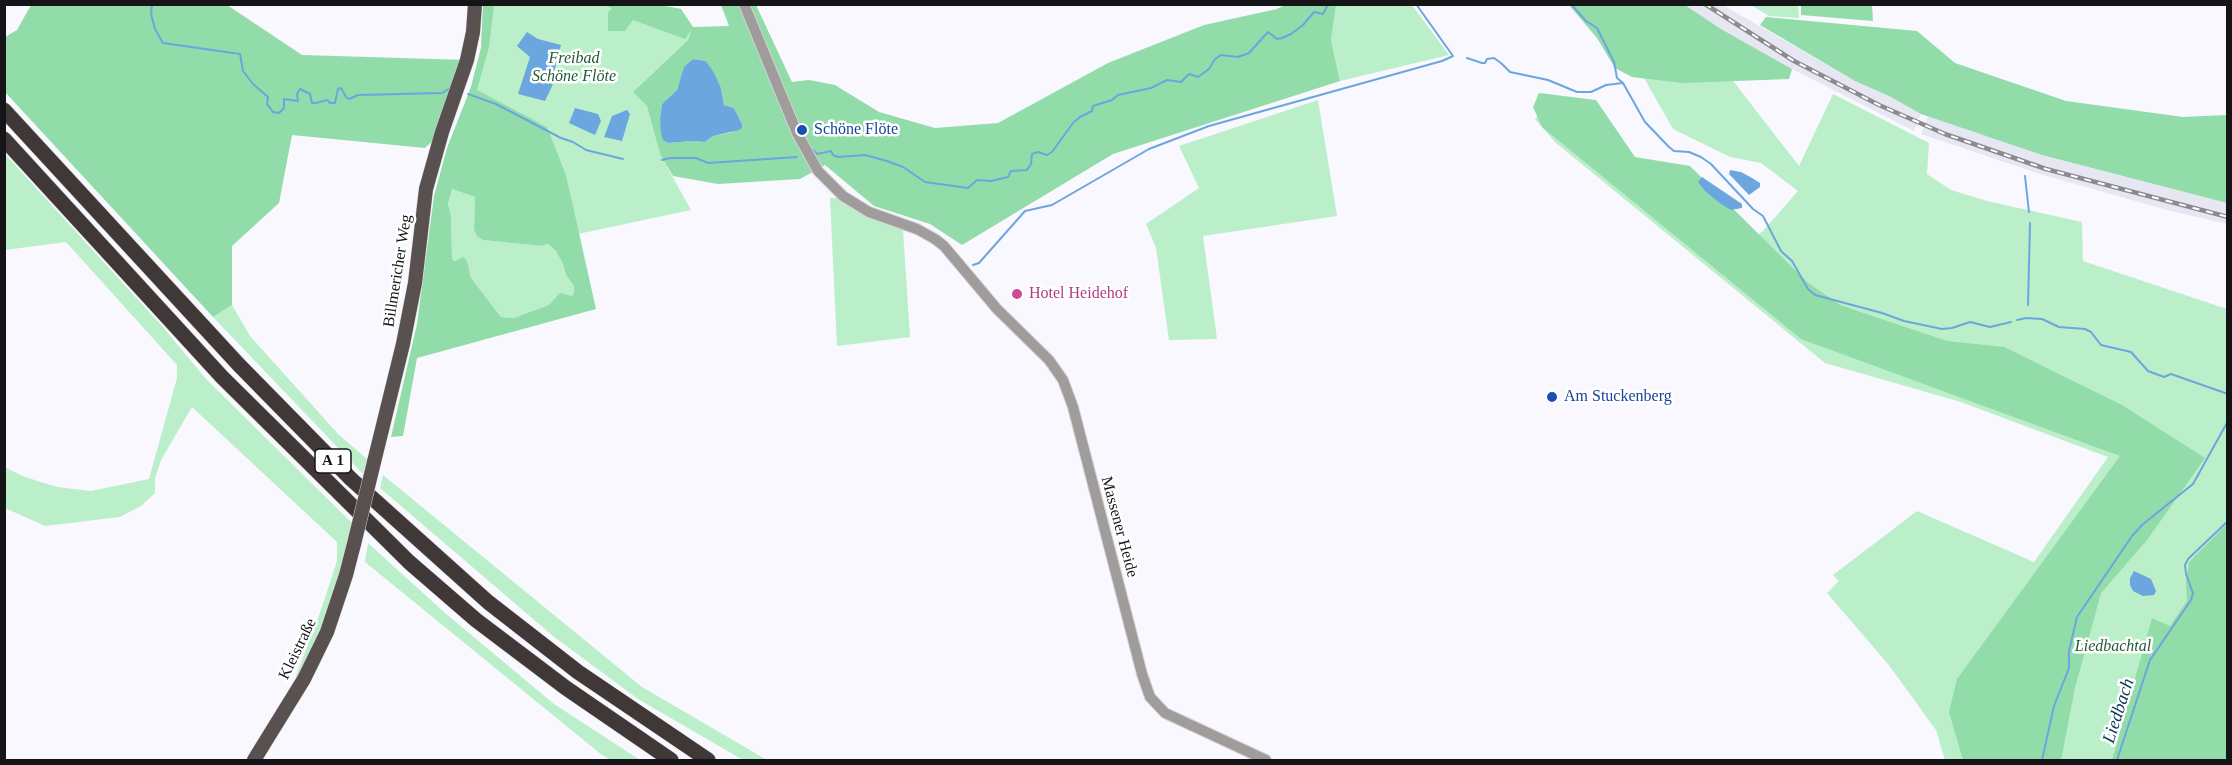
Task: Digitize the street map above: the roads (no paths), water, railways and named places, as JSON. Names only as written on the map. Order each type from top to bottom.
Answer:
[{"type":"highway","name":"A 1","points":[[4,110],[239,365],[351,479],[488,602],[578,672],[708,760]]},
{"type":"highway","name":"A 1","points":[[4,139],[222,377],[409,562],[494,634],[566,688],[671,760]]},
{"type":"main road","name":"Billmericher Weg","points":[[354,544],[403,344],[413,293],[426,189],[442,132],[467,60],[473,32],[475,4]]},
{"type":"main road","name":"Kleistraße","points":[[254,760],[304,679],[327,632],[354,544]]},
{"type":"street","name":"Massener Heide","points":[[744,4],[797,133],[818,171],[843,196],[869,212],[935,238],[1009,321],[1049,360],[1063,380],[1150,697],[1165,713],[1266,760]]},
{"type":"water","points":[[527,32],[538,39],[561,45],[551,83],[553,84],[545,101],[518,94],[530,57],[517,46]]},
{"type":"water","points":[[693,59],[706,61],[721,88],[724,105],[734,108],[742,128],[713,136],[705,142],[668,143],[663,140],[661,134],[662,104],[677,90],[684,67]]},
{"type":"water","points":[[575,108],[598,114],[601,121],[595,135],[569,123]]},
{"type":"water","points":[[627,110],[630,114],[622,141],[604,137],[612,116]]},
{"type":"water","points":[[1730,170],[1741,172],[1752,178],[1760,183],[1760,187],[1749,195],[1729,174]]},
{"type":"water","points":[[1702,177],[1742,204],[1742,208],[1731,210],[1721,204],[1698,182]]},
{"type":"water","points":[[2134,571],[2151,579],[2156,591],[2154,595],[2143,596],[2133,591],[2130,578]]},
{"type":"waterway","points":[[152,4],[151,14],[155,29],[163,43],[240,54],[243,71],[253,84],[268,97],[267,104],[273,112],[279,113],[284,108],[284,99],[298,101],[297,94],[300,89],[310,94],[312,103],[327,100],[335,103],[338,89],[341,88],[349,99],[358,95],[442,93],[449,89]]},
{"type":"waterway","points":[[812,149],[817,154],[831,151],[838,157],[865,155],[887,161],[903,167],[925,182],[968,188],[977,180],[991,181],[1008,177],[1011,171],[1027,170],[1031,164],[1032,154],[1038,152],[1047,155],[1052,152],[1073,123],[1092,111],[1093,106],[1112,100],[1118,95],[1151,88],[1167,80],[1181,82],[1189,74],[1198,77],[1209,69],[1215,59],[1221,55],[1238,57],[1249,53],[1268,32],[1277,39],[1291,34],[1314,12],[1323,14],[1328,4]]},
{"type":"waterway","points":[[973,265],[979,263],[1025,211],[1052,205],[1149,149],[1209,126],[1453,56],[1416,4]]},
{"type":"waterway","points":[[1571,4],[1586,21],[1597,28],[1614,62],[1617,78],[1623,83],[1645,122],[1674,151],[1689,152],[1711,164],[1753,209],[1763,216],[1781,251],[1792,261],[1808,289],[1815,295],[1904,321],[1942,329],[1970,322],[1990,327],[2011,322]]},
{"type":"waterway","points":[[1467,58],[1482,63],[1494,58],[1510,72],[1548,80],[1577,92],[1591,92],[1606,85],[1623,83]]},
{"type":"waterway","points":[[468,94],[496,104],[586,150],[623,159]]},
{"type":"waterway","points":[[662,160],[696,158],[708,163],[797,157]]},
{"type":"waterway","points":[[2025,176],[2029,212]]},
{"type":"waterway","points":[[2028,305],[2030,223]]},
{"type":"waterway","points":[[2017,320],[2042,319],[2059,327],[2085,329],[2091,332],[2101,345],[2131,352],[2148,371],[2164,377],[2171,374],[2228,394]]},
{"type":"waterway","points":[[2042,760],[2054,706],[2069,668],[2069,651],[2077,617],[2132,536],[2142,525],[2193,484],[2228,421]]},
{"type":"waterway","name":"Liedbach","points":[[2117,760],[2150,660],[2191,600],[2193,593],[2185,565],[2188,559],[2228,521]]},
{"type":"railway","points":[[1705,4],[1794,61],[1879,105],[1945,134],[2046,169],[2228,217]]},
{"type":"place","name":"Schöne Flöte","points":[[802,130]]},
{"type":"place","name":"Hotel Heidehof","points":[[1017,294]]},
{"type":"place","name":"Am Stuckenberg","points":[[1552,397]]},
{"type":"park label","name":"Freibad Schöne Flöte","points":[[574,68]]},
{"type":"park label","name":"Liedbachtal","points":[[2113,647]]}]
